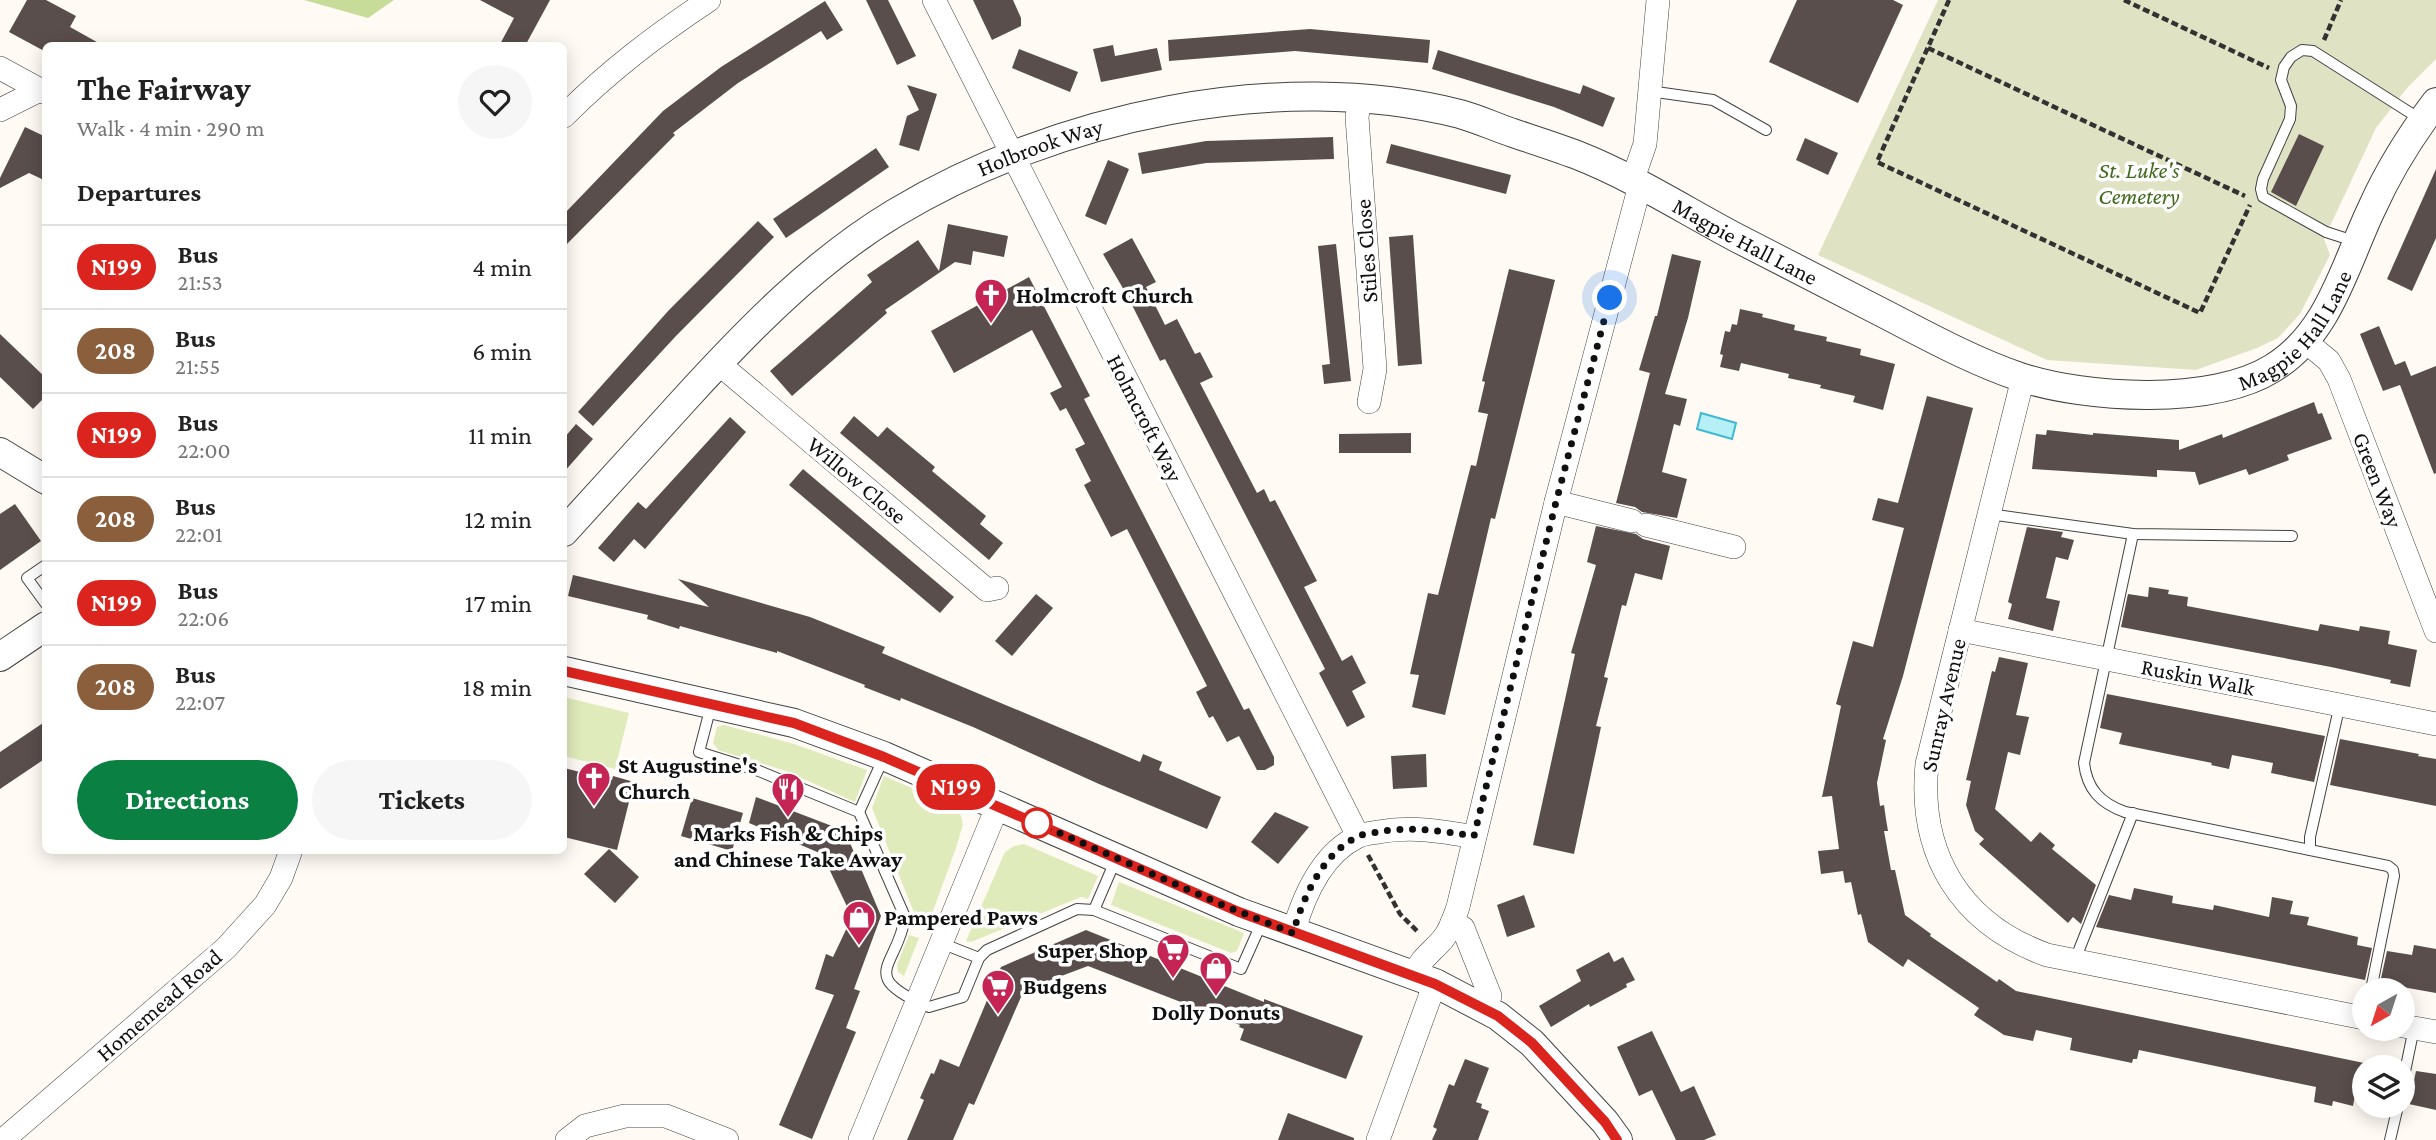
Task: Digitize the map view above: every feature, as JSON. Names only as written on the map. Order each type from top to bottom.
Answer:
[{"type":"street","points":[[567,113],[601,79],[655,36],[709,0]]},
{"type":"street","name":"Holmcroft Way","points":[[934,0],[1358,836]]},
{"type":"street","points":[[1378,1140],[1425,979],[1419,963],[1444,937],[1452,923],[1633,182],[1645,144],[1658,0]]},
{"type":"street","points":[[0,68],[42,90]]},
{"type":"street","points":[[0,110],[42,91]]},
{"type":"street","name":"Holbrook Way","points":[[567,529],[718,363],[787,294],[856,239],[895,213],[1012,156],[1104,127],[1203,104],[1281,97],[1360,99],[1463,115],[1579,156],[1633,182]]},
{"type":"street","name":"Stiles Close","points":[[1360,99],[1357,117],[1375,369],[1368,402]]},
{"type":"street","name":"Magpie Hall Lane","points":[[1633,182],[1958,352],[2024,378],[2064,387],[2116,393],[2213,390],[2236,385],[2267,372],[2305,341],[2325,315],[2383,184],[2429,111]]},
{"type":"street","name":"Green Way","points":[[2305,341],[2329,361],[2339,379],[2436,631]]},
{"type":"street","name":"Willow Close","points":[[718,363],[987,590],[997,588]]},
{"type":"street","name":"Sunray Avenue","points":[[2024,378],[1927,764],[1926,811],[1938,856],[1962,897],[1991,926],[2027,948],[2352,1016]]},
{"type":"street","points":[[0,452],[42,478]]},
{"type":"street","points":[[1556,502],[1734,547]]},
{"type":"street","points":[[0,657],[42,629]]},
{"type":"street","name":"Ruskin Walk","points":[[1960,630],[2436,724]]},
{"type":"street","points":[[567,672],[794,723],[884,757],[1263,921],[1425,979],[1485,1008],[1532,1043],[1605,1122],[1618,1140]]},
{"type":"street","points":[[860,1140],[998,806]]},
{"type":"street","points":[[1293,933],[1308,893],[1330,857],[1358,836],[1399,828],[1432,829],[1474,836]]},
{"type":"street","name":"Homemead Road","points":[[3,1140],[226,948],[265,905],[281,878],[290,854]]},
{"type":"street","points":[[1452,923],[1463,928],[1486,985],[1490,996],[1485,1008]]},
{"type":"street","points":[[567,1140],[585,1126],[625,1116],[666,1116],[727,1140]]},
{"type":"lane","points":[[2357,242],[2326,232],[2263,197],[2263,179],[2290,119],[2291,106],[2281,80],[2284,67],[2291,57],[2302,50],[2318,54],[2340,70],[2429,111]]},
{"type":"lane","points":[[1649,92],[1713,100],[1766,130]]},
{"type":"lane","points":[[1989,513],[2133,534],[2292,536]]},
{"type":"lane","points":[[2133,534],[2084,763],[2086,778],[2100,800],[2110,807],[2388,866],[2393,870],[2394,876],[2373,978]]},
{"type":"lane","points":[[42,568],[27,578],[42,599]]},
{"type":"lane","points":[[712,704],[699,752],[771,776],[859,812],[905,917],[904,926],[885,968],[888,980],[904,996],[929,1007],[963,997],[979,958],[988,950],[1077,909],[1094,910],[1241,970],[1263,921]]},
{"type":"lane","points":[[2310,850],[2310,837],[2340,704]]},
{"type":"lane","points":[[859,812],[884,757]]},
{"type":"lane","points":[[2075,960],[2133,813]]},
{"type":"lane","points":[[1094,910],[1116,859]]},
{"type":"lane","points":[[941,943],[979,958]]},
{"type":"lane","points":[[2410,1055],[2417,1029]]},
{"type":"lane","points":[[2390,1140],[2395,1118]]},
{"type":"path","points":[[1928,48],[2253,199],[2200,313],[1877,162],[1949,0]]},
{"type":"path","points":[[2124,0],[2282,74]]},
{"type":"path","points":[[2318,54],[2341,0]]},
{"type":"path","points":[[1358,836],[1400,914],[1434,948]]},
{"type":"green space","points":[[304,0],[394,0],[368,18]]},
{"type":"green space","name":"St. Luke's Cemetery","points":[[1938,0],[2436,0],[2436,59],[2407,88],[2376,128],[2324,239],[2330,255],[2300,314],[2278,338],[2196,370],[2047,360],[1818,255]]},
{"type":"green space","points":[[567,698],[629,713],[615,769],[567,757]]},
{"type":"green space","points":[[724,725],[794,744],[867,770],[855,802],[786,771],[718,750],[713,743],[717,727]]},
{"type":"green space","points":[[884,776],[959,809],[963,824],[926,930],[914,925],[915,915],[872,808]]},
{"type":"green space","points":[[1024,844],[1098,876],[1088,899],[1081,897],[971,942],[966,941],[1005,852]]},
{"type":"green space","points":[[1119,882],[1244,933],[1237,951],[1231,953],[1111,905]]},
{"type":"green space","points":[[909,935],[919,938],[904,976],[898,972],[897,965]]},
{"type":"water","points":[[1701,413],[1736,423],[1732,439],[1697,429]]},
{"type":"building","points":[[27,0],[46,0],[76,16],[70,27],[97,42],[42,42],[42,50],[9,32]]},
{"type":"building","points":[[480,0],[550,0],[527,42],[501,42],[514,18]]},
{"type":"building","points":[[866,0],[888,0],[916,56],[897,65]]},
{"type":"building","points":[[973,0],[1013,0],[1021,18],[1021,26],[992,40]]},
{"type":"building","points":[[1797,0],[1893,0],[1903,5],[1858,103],[1769,62]]},
{"type":"building","points":[[825,1],[843,30],[827,40],[821,31],[738,83],[673,133],[675,135],[567,244],[567,211],[663,111],[721,67]]},
{"type":"building","points":[[1310,29],[1430,40],[1428,63],[1295,51],[1169,61],[1168,40]]},
{"type":"building","points":[[1113,45],[1115,56],[1157,48],[1162,70],[1101,82],[1093,49]]},
{"type":"building","points":[[1019,49],[1078,72],[1070,92],[1012,68]]},
{"type":"building","points":[[1438,50],[1580,94],[1583,85],[1615,98],[1603,127],[1554,107],[1432,69]]},
{"type":"building","points":[[907,85],[937,94],[919,151],[899,145],[907,116],[919,110]]},
{"type":"building","points":[[25,127],[42,135],[42,179],[29,173],[0,188],[0,178]]},
{"type":"building","points":[[2299,134],[2324,146],[2296,206],[2271,192]]},
{"type":"building","points":[[1333,137],[1334,159],[1206,163],[1142,174],[1138,153],[1206,141]]},
{"type":"building","points":[[1805,138],[1838,153],[1828,175],[1796,160]]},
{"type":"building","points":[[1391,144],[1511,175],[1506,194],[1386,163]]},
{"type":"building","points":[[876,148],[889,167],[786,238],[773,219]]},
{"type":"building","points":[[1108,160],[1129,169],[1106,225],[1085,216]]},
{"type":"building","points":[[2436,169],[2436,238],[2412,291],[2387,279]]},
{"type":"building","points":[[758,221],[774,237],[675,337],[593,426],[578,412],[669,310]]},
{"type":"building","points":[[948,224],[1008,236],[1004,257],[973,251],[971,265],[955,262],[885,310],[887,313],[792,396],[770,371],[872,282],[867,275],[918,240],[939,271]]},
{"type":"building","points":[[1413,235],[1422,364],[1398,366],[1389,237]]},
{"type":"building","points":[[1132,238],[1156,282],[1146,287],[1165,325],[1177,319],[1195,354],[1200,352],[1213,377],[1200,383],[1257,493],[1264,489],[1270,502],[1275,500],[1317,581],[1304,587],[1342,661],[1352,655],[1366,683],[1352,691],[1365,717],[1347,727],[1319,673],[1325,669],[1165,359],[1160,361],[1103,254]]},
{"type":"building","points":[[1336,244],[1351,381],[1324,384],[1322,365],[1330,364],[1318,246]]},
{"type":"building","points":[[1672,254],[1701,261],[1688,318],[1665,394],[1687,399],[1680,426],[1674,424],[1662,472],[1687,479],[1677,518],[1642,512],[1635,507],[1616,503],[1650,373],[1639,370],[1657,316]]},
{"type":"building","points":[[1509,269],[1555,280],[1495,519],[1491,518],[1445,715],[1412,707],[1419,675],[1410,674],[1428,593],[1438,595],[1471,465],[1476,466],[1488,414],[1478,412],[1485,382],[1482,381]]},
{"type":"building","points":[[1029,277],[1090,396],[1084,399],[1244,710],[1249,708],[1274,757],[1274,765],[1265,770],[1257,770],[1239,736],[1227,742],[1213,716],[1209,718],[1196,692],[1207,686],[1127,529],[1111,537],[1084,485],[1091,481],[1075,449],[1085,444],[1066,408],[1060,411],[1050,393],[1062,387],[1032,330],[954,373],[931,331]]},
{"type":"building","points":[[1740,309],[1795,325],[1794,330],[1827,337],[1826,341],[1861,349],[1860,355],[1895,364],[1883,410],[1853,402],[1855,396],[1788,378],[1789,374],[1741,363],[1739,371],[1720,367],[1725,331],[1730,332],[1732,324],[1737,325]]},
{"type":"building","points":[[2379,326],[2395,365],[2405,361],[2411,376],[2436,366],[2434,474],[2400,385],[2383,391],[2360,334]]},
{"type":"building","points":[[0,334],[42,374],[42,400],[33,409],[0,377]]},
{"type":"building","points":[[1927,396],[1973,408],[1903,676],[1883,739],[1886,740],[1877,783],[1880,806],[1884,805],[1888,831],[1884,831],[1891,870],[1895,870],[1905,915],[1931,934],[1930,936],[1997,982],[1999,979],[2016,991],[2352,1061],[2352,1106],[2333,1101],[2332,1106],[2314,1102],[2316,1087],[2139,1050],[2137,1059],[2133,1059],[2132,1063],[2070,1050],[2072,1038],[2036,1030],[2033,1041],[2004,1035],[1974,1015],[1979,1008],[1908,959],[1903,967],[1868,942],[1861,914],[1858,915],[1851,882],[1845,883],[1843,871],[1821,874],[1818,851],[1839,849],[1832,796],[1822,797],[1841,706],[1836,704],[1853,641],[1873,647],[1904,528],[1872,520],[1878,498],[1898,503]]},
{"type":"building","points":[[2314,402],[2318,414],[2322,413],[2332,439],[2287,455],[2289,460],[2249,475],[2246,469],[2199,485],[2195,472],[2157,470],[2157,477],[2032,469],[2036,434],[2046,435],[2047,430],[2179,440],[2179,450],[2222,434],[2223,438]]},
{"type":"building","points":[[854,416],[878,437],[887,427],[935,467],[932,471],[986,516],[980,524],[1003,543],[989,560],[840,433]]},
{"type":"building","points":[[730,417],[746,432],[645,549],[634,539],[614,562],[598,548],[638,502],[646,509]]},
{"type":"building","points":[[576,424],[593,439],[567,469],[567,434]]},
{"type":"building","points":[[1411,433],[1411,453],[1339,453],[1339,434]]},
{"type":"building","points":[[803,469],[954,597],[940,613],[789,485]]},
{"type":"building","points":[[15,504],[41,541],[0,570],[0,514]]},
{"type":"building","points":[[1596,526],[1636,534],[1643,539],[1670,546],[1662,580],[1635,573],[1626,606],[1622,605],[1604,677],[1608,678],[1596,726],[1601,727],[1574,854],[1533,845],[1575,654],[1571,653],[1596,565],[1587,562]]},
{"type":"building","points":[[2027,527],[2063,532],[2061,537],[2074,540],[2068,560],[2056,557],[2046,598],[2060,601],[2053,631],[2008,619],[2012,604],[2008,602]]},
{"type":"building","points":[[573,575],[709,607],[678,579],[810,617],[885,647],[882,653],[1140,762],[1143,754],[1162,762],[1159,770],[1221,797],[1207,829],[973,727],[901,698],[900,701],[777,651],[680,626],[679,629],[647,619],[648,615],[568,596]]},
{"type":"building","points":[[2149,587],[2188,597],[2187,606],[2318,631],[2320,624],[2359,631],[2360,626],[2390,631],[2388,644],[2417,650],[2410,687],[2390,683],[2391,680],[2331,667],[2121,627],[2128,594],[2148,597]]},
{"type":"building","points":[[1036,594],[1053,608],[1012,656],[995,641]]},
{"type":"building","points":[[1999,657],[2028,663],[2016,715],[2029,717],[2020,755],[2008,752],[1995,809],[2031,842],[2040,832],[2055,845],[2052,849],[2096,885],[2081,924],[2073,917],[2068,923],[1979,844],[1984,839],[1975,831],[1966,805],[1971,781],[1966,780],[1992,671],[1995,672]]},
{"type":"building","points":[[2107,694],[2325,736],[2314,782],[2271,773],[2273,763],[2253,759],[2232,755],[2229,769],[2119,744],[2122,733],[2100,728]]},
{"type":"building","points":[[42,724],[42,761],[0,789],[0,752]]},
{"type":"building","points":[[2340,739],[2436,759],[2436,806],[2330,785]]},
{"type":"building","points":[[1426,754],[1427,787],[1393,789],[1391,756]]},
{"type":"building","name":"St Augustine's Church","points":[[567,769],[612,780],[613,776],[634,782],[617,850],[567,838]]},
{"type":"building","points":[[756,797],[845,831],[881,916],[854,989],[860,991],[846,1028],[856,1032],[812,1139],[779,1125],[834,995],[815,989],[826,954],[833,957],[852,917],[822,854],[749,823]]},
{"type":"building","points":[[692,798],[743,813],[732,851],[681,836]]},
{"type":"building","points":[[1275,812],[1309,827],[1278,864],[1251,842]]},
{"type":"building","points":[[609,849],[639,877],[615,903],[584,874]]},
{"type":"building","points":[[2134,888],[2173,896],[2172,903],[2213,910],[2214,905],[2269,917],[2272,897],[2293,901],[2290,914],[2309,917],[2307,925],[2358,937],[2357,945],[2372,948],[2365,978],[2096,927],[2109,895],[2131,900]]},
{"type":"building","points":[[1524,895],[1535,927],[1507,937],[1497,905]]},
{"type":"building","points":[[1086,930],[1264,1002],[1264,999],[1363,1036],[1346,1079],[1240,1040],[1244,1029],[1239,1027],[1240,1025],[1088,966],[1024,990],[974,1105],[969,1103],[953,1140],[907,1140],[924,1100],[920,1098],[931,1073],[934,1074],[940,1059],[959,1067],[1001,967]]},
{"type":"building","points":[[2414,945],[2436,949],[2436,993],[2415,989],[2415,978],[2381,978],[2387,951],[2412,955]]},
{"type":"building","points":[[1609,952],[1614,962],[1623,957],[1635,980],[1626,984],[1627,987],[1590,1007],[1589,1004],[1551,1027],[1539,1006],[1581,981],[1576,970]]},
{"type":"building","points":[[1652,1031],[1681,1092],[1694,1086],[1716,1135],[1704,1140],[1676,1140],[1652,1090],[1639,1096],[1617,1047]]},
{"type":"building","points":[[1465,1059],[1489,1068],[1476,1102],[1489,1111],[1478,1140],[1432,1140],[1437,1129],[1433,1127],[1449,1084],[1454,1086]]},
{"type":"building","points":[[2416,1071],[2436,1074],[2436,1110],[2415,1105]]},
{"type":"building","points":[[1288,1113],[1354,1138],[1354,1140],[1278,1140]]},
{"type":"bus line","name":"N199","points":[[567,672],[794,723],[884,757],[1239,912],[1435,984],[1485,1008],[1532,1043],[1605,1122],[1617,1140]]},
{"type":"place","name":"Holmcroft Church","points":[[991,325]]},
{"type":"place","name":"St Augustine's Church","points":[[594,808]]},
{"type":"place","name":"Marks Fish & Chips and Chinese Take Away","points":[[788,819]]},
{"type":"place","name":"Pampered Paws","points":[[859,947]]},
{"type":"place","name":"Super Shop","points":[[1173,980]]},
{"type":"place","name":"Dolly Donuts","points":[[1216,998]]},
{"type":"place","name":"Budgens","points":[[998,1016]]},
{"type":"route","points":[[1037,823],[1293,933],[1308,893],[1330,857],[1358,836],[1399,828],[1432,829],[1474,836],[1556,502],[1610,298]]}]
